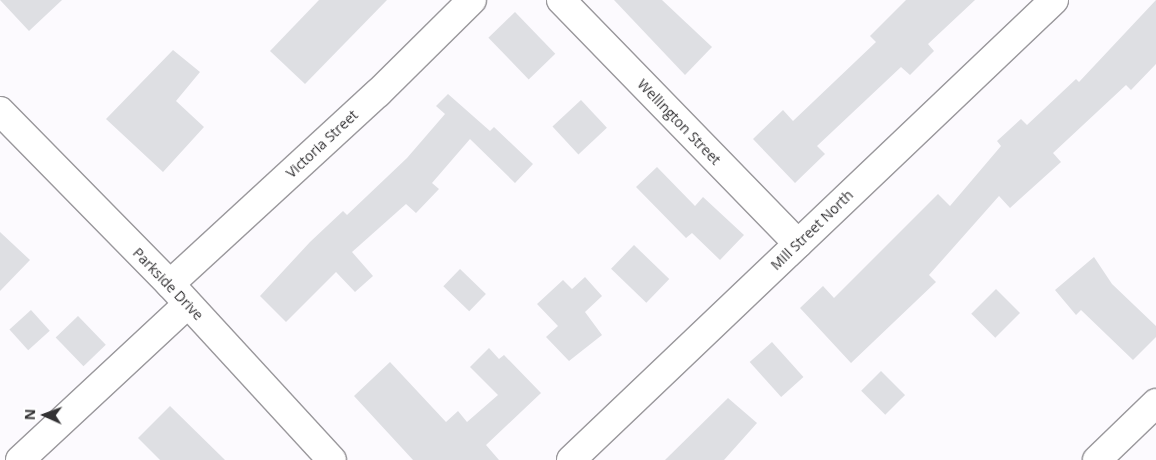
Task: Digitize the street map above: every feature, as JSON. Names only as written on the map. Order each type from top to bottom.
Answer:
[{"type":"main road","name":"Victoria Street","points":[[170,284],[378,93],[472,0]]},
{"type":"main road","name":"Wellington Street","points":[[561,0],[798,244]]},
{"type":"main road","name":"Mill Street North","points":[[571,460],[1054,0]]},
{"type":"main road","name":"Parkside Drive","points":[[0,112],[170,284],[332,460]]},
{"type":"main road","points":[[20,460],[188,304]]},
{"type":"main road","points":[[1097,460],[1156,403]]},
{"type":"building","points":[[0,0],[62,0],[29,31]]},
{"type":"building","points":[[319,0],[387,0],[305,84],[270,51]]},
{"type":"building","points":[[614,0],[662,0],[712,47],[685,75]]},
{"type":"building","points":[[906,0],[975,0],[928,44],[934,51],[910,75],[901,67],[817,146],[825,154],[795,183],[753,139],[783,110],[793,121],[876,42],[870,36]]},
{"type":"building","points":[[1156,0],[1156,64],[1131,90],[1126,85],[1053,153],[1061,162],[1010,208],[999,196],[929,275],[936,282],[851,363],[800,308],[823,286],[834,298],[938,194],[950,206],[1001,146],[997,141],[1021,119],[1027,125],[1076,79],[1079,82]]},
{"type":"building","points":[[515,12],[555,54],[529,79],[488,38]]},
{"type":"building","points":[[173,50],[200,72],[176,101],[204,127],[163,172],[106,119]]},
{"type":"building","points":[[448,94],[490,131],[494,127],[533,164],[515,183],[470,139],[432,183],[439,189],[416,213],[406,204],[352,252],[373,276],[355,292],[336,272],[286,322],[260,296],[310,242],[343,211],[347,215],[407,158],[445,114],[436,106]]},
{"type":"building","points":[[581,100],[607,128],[578,154],[552,127]]},
{"type":"building","points":[[657,167],[695,206],[703,197],[744,235],[720,260],[692,233],[686,238],[636,187]]},
{"type":"building","points":[[0,232],[30,260],[0,291]]},
{"type":"building","points":[[634,245],[669,279],[646,303],[611,269]]},
{"type":"building","points":[[1094,257],[1112,284],[1156,326],[1156,337],[1133,360],[1081,310],[1076,315],[1055,290]]},
{"type":"building","points":[[460,269],[486,294],[469,311],[443,286]]},
{"type":"building","points":[[585,277],[602,296],[585,312],[602,335],[569,361],[546,337],[558,326],[537,304],[563,280],[572,289]]},
{"type":"building","points":[[996,289],[1020,313],[995,338],[971,314]]},
{"type":"building","points":[[31,310],[50,331],[28,350],[9,329]]},
{"type":"building","points":[[78,316],[106,345],[83,366],[56,338]]},
{"type":"building","points":[[772,342],[803,377],[781,397],[750,362]]},
{"type":"building","points":[[489,348],[499,359],[504,355],[541,393],[486,445],[499,460],[413,460],[354,396],[390,362],[446,422],[458,411],[467,422],[498,395],[470,367]]},
{"type":"building","points":[[881,371],[905,395],[885,415],[861,391]]},
{"type":"building","points":[[728,398],[757,423],[724,460],[665,460]]},
{"type":"building","points":[[170,406],[225,460],[160,460],[138,438]]}]
